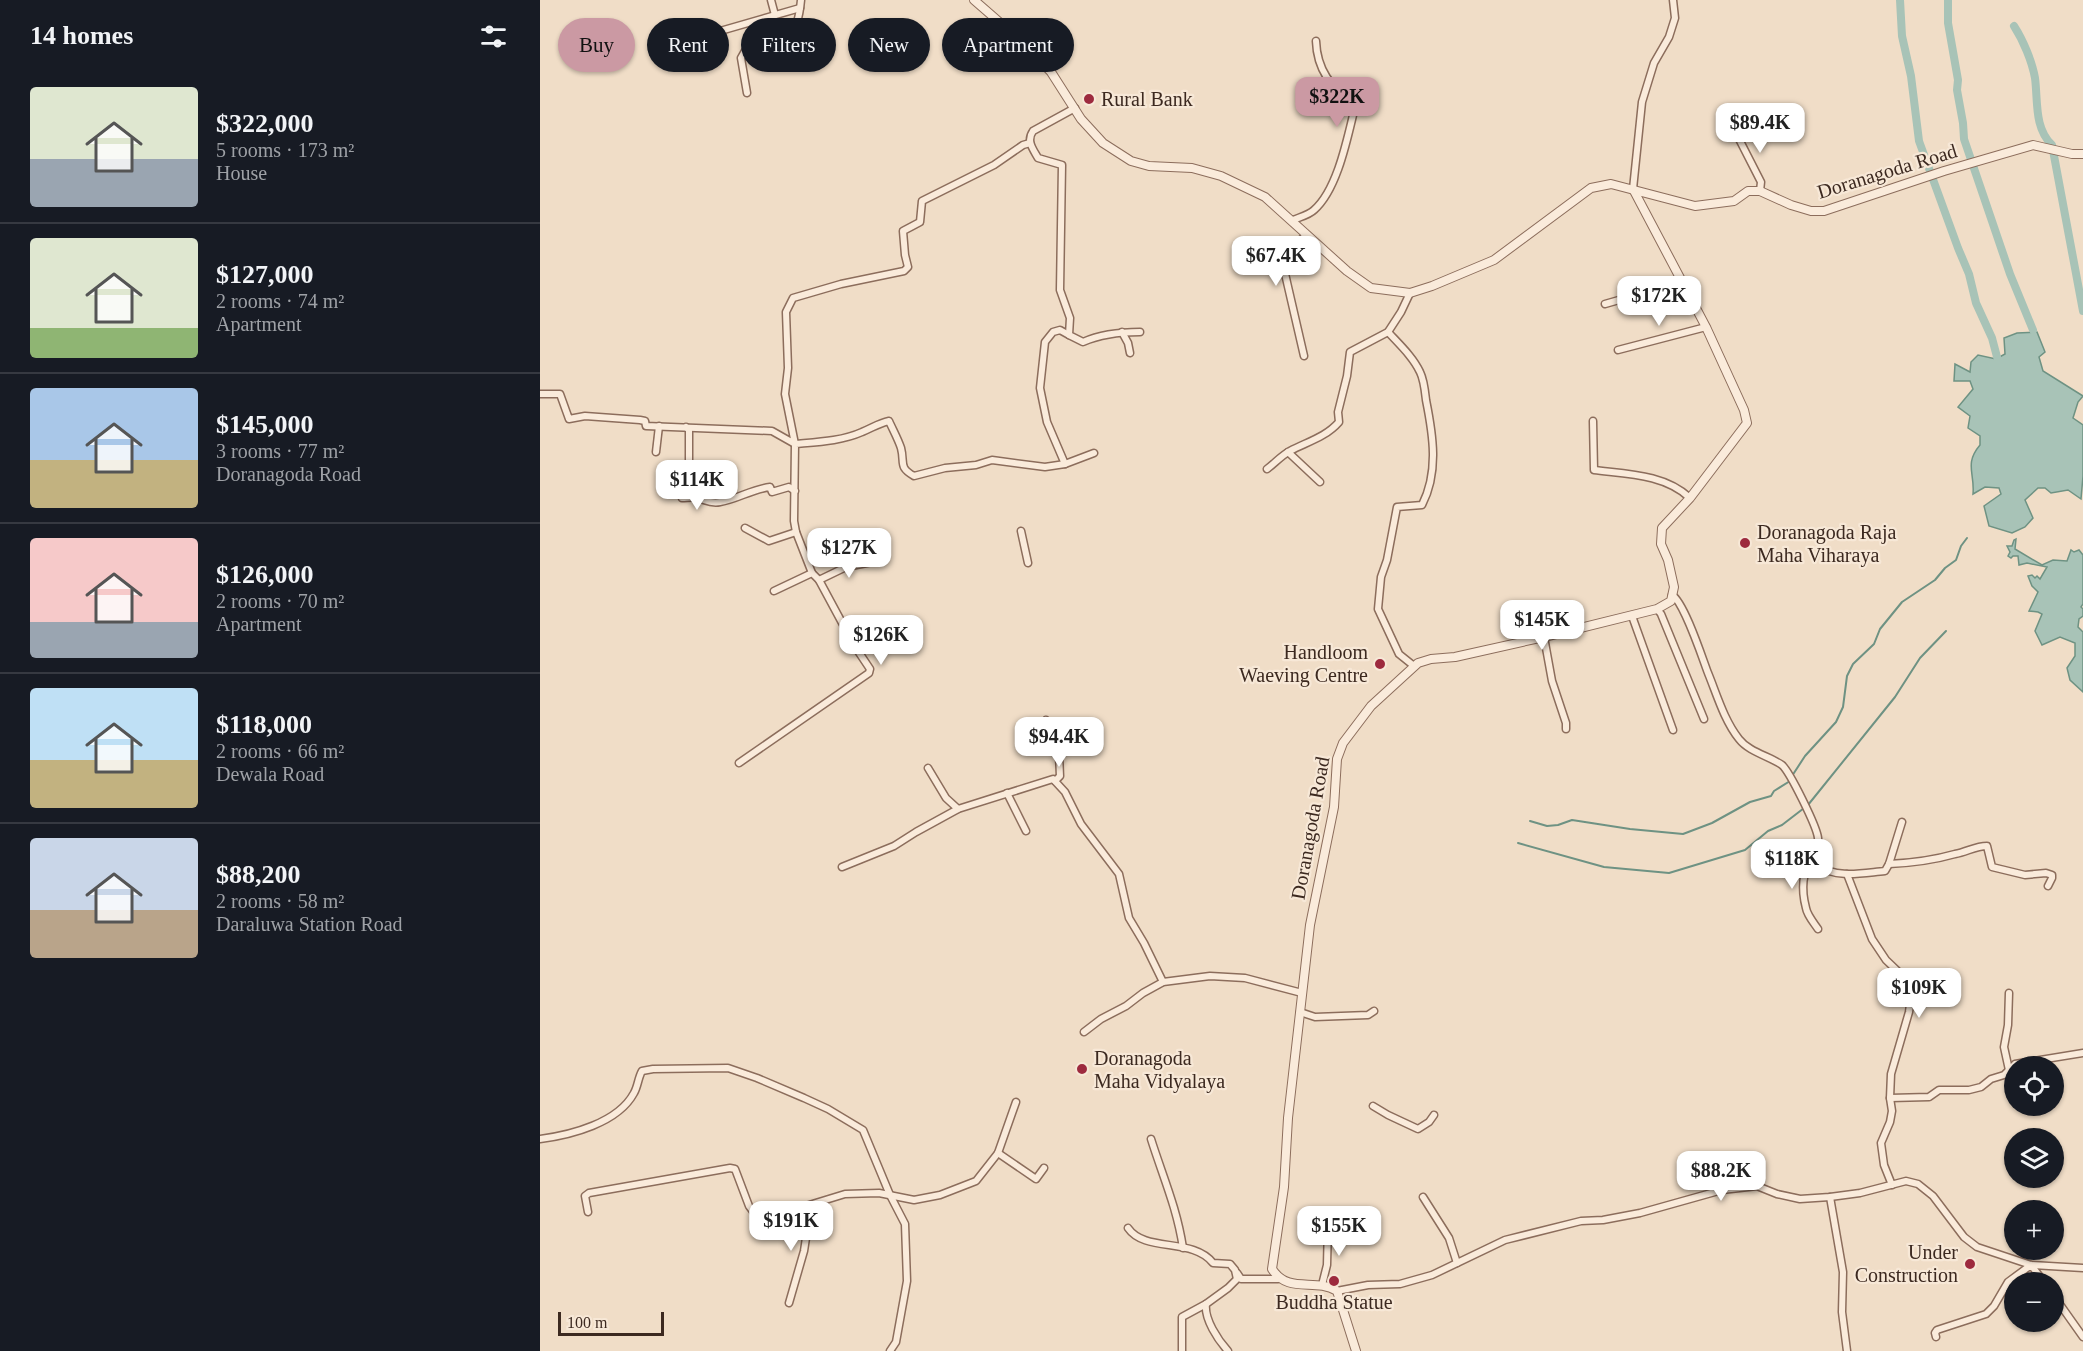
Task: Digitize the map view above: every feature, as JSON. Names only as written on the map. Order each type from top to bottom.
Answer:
[{"type":"street","points":[[771,0],[775,15]]},
{"type":"street","points":[[747,93],[741,58],[745,51],[777,43],[792,35],[796,29],[801,0]]},
{"type":"street","points":[[974,0],[1020,40],[1051,72],[1081,120],[1103,143],[1131,161],[1149,166],[1192,168],[1221,176],[1265,197],[1347,271],[1371,288],[1410,292],[1432,286],[1494,260],[1591,188],[1611,184],[1695,206],[1734,201],[1748,191],[1760,191],[1761,182],[1738,137],[1735,118]]},
{"type":"street","points":[[1673,0],[1675,18],[1669,37],[1654,63],[1642,102],[1633,189],[1706,327],[1744,410],[1747,423],[1690,498],[1662,528],[1661,543],[1668,560],[1674,587],[1672,595],[1677,597],[1722,709],[1734,732],[1748,747],[1783,766],[1792,779],[1816,828],[1819,839],[1816,865],[1826,872],[1847,874],[1885,871],[1902,822]]},
{"type":"street","points":[[729,28],[800,8]]},
{"type":"street","points":[[1293,220],[1313,211],[1325,198],[1341,162],[1354,111],[1353,104],[1339,93],[1320,68],[1316,41]]},
{"type":"street","points":[[1069,334],[1070,318],[1060,290],[1062,165],[1038,158],[1029,136],[1033,131],[1075,108]]},
{"type":"street","points":[[739,762],[869,673],[870,669],[854,645],[819,580],[812,573],[796,532],[794,521],[795,444],[784,394],[788,368],[786,312],[793,298],[841,284],[903,271],[908,267],[903,231],[920,222],[922,201],[994,165],[1023,145],[1030,143]]},
{"type":"street","name":"Doranagoda Road","points":[[1760,191],[1791,205],[1811,211],[1824,211],[1944,171],[2033,145],[2072,154],[2083,154]]},
{"type":"street","points":[[1304,356],[1283,265],[1286,251],[1307,235]]},
{"type":"street","points":[[1605,304],[1682,282]]},
{"type":"street","points":[[1267,469],[1288,452],[1311,442],[1334,428],[1339,422],[1338,412],[1350,352],[1388,332],[1410,292]]},
{"type":"street","points":[[1618,350],[1706,327]]},
{"type":"street","points":[[1065,464],[1047,422],[1040,388],[1046,342],[1053,332],[1060,330],[1083,342],[1094,337],[1122,332],[1140,332]]},
{"type":"street","points":[[1122,332],[1130,353]]},
{"type":"street","points":[[1388,332],[1412,358],[1422,375],[1434,443],[1431,477],[1422,505],[1396,507],[1387,560],[1381,577],[1378,609],[1399,654],[1414,666]]},
{"type":"street","points":[[540,394],[560,394],[569,419],[585,416],[640,420],[645,421],[646,426],[772,431],[795,444],[836,439],[863,432],[878,423],[889,421],[902,450],[901,460],[906,471],[914,476],[992,460],[1045,467],[1065,464],[1094,453]]},
{"type":"street","points":[[1593,421],[1594,470],[1656,479],[1681,490],[1690,498]]},
{"type":"street","points":[[656,452],[659,426]]},
{"type":"street","points":[[686,427],[689,430],[689,470],[682,498],[696,498],[709,503],[718,503],[746,496],[756,489],[770,487],[772,492],[789,487],[795,491]]},
{"type":"street","points":[[1288,452],[1320,482]]},
{"type":"street","points":[[745,528],[769,541],[796,532]]},
{"type":"street","points":[[1021,531],[1028,563]]},
{"type":"street","points":[[819,580],[846,567],[872,562]]},
{"type":"street","points":[[774,591],[812,573]]},
{"type":"street","name":"Doranagoda Road","points":[[1278,1279],[1272,1269],[1284,1187],[1288,1118],[1310,925],[1334,807],[1337,759],[1343,743],[1371,706],[1418,663],[1431,659],[1455,657],[1632,616],[1657,609],[1671,601],[1672,595]]},
{"type":"street","points":[[1657,609],[1704,719]]},
{"type":"street","points":[[1632,616],[1673,730]]},
{"type":"street","points":[[1544,637],[1552,681],[1566,729]]},
{"type":"street","points":[[1046,720],[1052,724],[1058,745],[1060,776],[1055,781]]},
{"type":"street","points":[[928,768],[946,798],[958,810]]},
{"type":"street","points":[[842,867],[894,846],[958,810],[1053,778],[1065,792],[1081,824],[1119,874],[1129,918],[1144,943],[1162,982]]},
{"type":"street","points":[[1007,793],[1026,831]]},
{"type":"street","points":[[1889,864],[1932,859],[1958,854],[1977,846],[1987,846],[1992,867],[2025,875],[2046,873],[2052,875],[2048,886]]},
{"type":"street","points":[[1816,859],[1810,862],[1803,879],[1806,910],[1818,929]]},
{"type":"street","points":[[1847,874],[1872,939],[1888,962],[1909,982],[1912,989],[1909,1012],[1891,1074],[1890,1122],[1881,1143],[1892,1185]]},
{"type":"street","points":[[1084,1032],[1101,1018],[1126,1006],[1162,982],[1210,976],[1245,978],[1302,993]]},
{"type":"street","points":[[2006,1056],[2004,1047],[2008,1025],[2009,993]]},
{"type":"street","points":[[1300,1012],[1315,1017],[1368,1016],[1374,1011]]},
{"type":"street","points":[[2064,1056],[2083,1053]]},
{"type":"street","points":[[540,1139],[568,1135],[595,1125],[619,1110],[634,1093],[642,1071],[653,1069],[728,1068],[777,1085],[857,1125],[866,1136],[890,1195],[905,1224],[907,1281],[896,1342],[890,1351]]},
{"type":"street","points":[[1890,1098],[1929,1097],[1939,1090],[1981,1087],[1991,1079],[2004,1076]]},
{"type":"street","points":[[588,1212],[585,1196],[589,1193],[730,1168],[735,1169],[749,1206],[755,1214],[763,1216],[783,1213],[845,1194],[871,1192],[914,1200],[940,1195],[976,1181],[998,1153],[1016,1102]]},
{"type":"street","points":[[1373,1106],[1418,1129],[1429,1122],[1434,1115]]},
{"type":"street","points":[[1151,1139],[1161,1172],[1176,1207],[1183,1248]]},
{"type":"street","points":[[998,1153],[1036,1179],[1044,1168]]},
{"type":"street","points":[[1337,1291],[1368,1285],[1400,1284],[1432,1275],[1505,1240],[1581,1221],[1603,1220],[1640,1212],[1722,1190],[1757,1186],[1777,1194],[1800,1198],[1830,1197],[1860,1193],[1906,1181],[1917,1184],[1933,1196],[1964,1238],[1977,1247],[2031,1265],[2083,1268]]},
{"type":"street","points":[[1423,1197],[1449,1238],[1457,1263]]},
{"type":"street","points":[[1830,1197],[1843,1272],[1842,1312],[1847,1351]]},
{"type":"street","points":[[789,1303],[804,1251],[811,1205]]},
{"type":"street","points":[[1322,1285],[1326,1265],[1328,1225]]},
{"type":"street","points":[[1128,1228],[1131,1233],[1147,1240],[1192,1248],[1209,1257],[1213,1263],[1230,1264],[1241,1279],[1278,1279],[1288,1283],[1329,1286],[1337,1291],[1356,1351]]},
{"type":"street","points":[[2031,1265],[2036,1272]]},
{"type":"street","points":[[1936,1336],[1937,1330],[1986,1314],[1994,1306],[2008,1282],[2031,1265]]},
{"type":"street","points":[[1182,1351],[1182,1317],[1206,1304],[1228,1288],[1237,1278],[1235,1270]]},
{"type":"street","points":[[1206,1304],[1206,1310],[1219,1341],[1228,1351]]},
{"type":"street","points":[[2064,1310],[2083,1337]]},
{"type":"shaded area","points":[[2037,332],[2045,352],[2039,357],[2043,371],[2083,396],[2078,402],[2073,418],[2083,425],[2081,499],[2068,490],[2051,493],[2045,488],[2038,488],[2025,500],[2033,518],[2025,527],[2012,533],[1989,526],[1984,506],[2001,494],[1999,488],[1985,487],[1973,494],[1971,463],[1980,445],[1980,436],[1968,428],[1970,416],[1958,407],[1973,389],[1970,381],[1954,381],[1955,364],[1970,372],[1971,362],[1978,355],[1996,359],[2005,354],[2004,338],[2017,333]]},
{"type":"shaded area","points":[[2016,539],[2015,549],[2042,565],[2053,560],[2067,561],[2071,550],[2074,552],[2079,550],[2083,555],[2083,604],[2081,607],[2083,616],[2079,619],[2078,627],[2083,632],[2083,692],[2070,680],[2067,668],[2075,656],[2075,643],[2060,637],[2042,645],[2035,631],[2042,614],[2029,611],[2038,592],[2032,586],[2028,576],[2032,575],[2035,578],[2037,576],[2040,579],[2047,567],[2027,563],[2019,565],[2018,556],[2011,558],[2008,556],[2010,552],[2007,546],[2012,546]]},
{"type":"shaded area","points":[[1797,852],[1802,856],[1804,865],[1800,869],[1792,868],[1793,871],[1789,870],[1784,876],[1785,870],[1778,868],[1783,864],[1781,861],[1787,854]]},
{"type":"waterway","points":[[1900,0],[1902,36],[1911,76],[1919,141],[1969,274],[1976,303],[1992,338],[1997,357]]},
{"type":"waterway","points":[[1948,0],[1948,23],[1958,80],[1957,90],[1964,139],[2010,274],[2033,330]]},
{"type":"waterway","points":[[2014,26],[2032,65],[2042,131],[2052,145],[2083,311]]},
{"type":"waterway","points":[[1792,776],[1805,756],[1836,722],[1843,707],[1847,676],[1853,664],[1874,644],[1880,629],[1902,602],[1935,580],[1956,560],[1967,538]]},
{"type":"waterway","points":[[1518,843],[1604,867],[1669,873],[1745,850],[1768,831],[1782,825],[1808,805],[1895,697],[1920,658],[1946,631]]},
{"type":"waterway","points":[[1530,821],[1547,826],[1572,820],[1683,834],[1712,823],[1750,802],[1771,796],[1774,791],[1790,781]]},
{"type":"place","name":"Rural Bank","points":[[1089,99]]},
{"type":"place","name":"Doranagoda Raja Maha Viharaya","points":[[1745,543]]},
{"type":"place","name":"Handloom Waeving Centre","points":[[1380,664]]},
{"type":"place","name":"Doranagoda Maha Vidyalaya","points":[[1082,1069]]},
{"type":"place","name":"Under Construction","points":[[1970,1264]]},
{"type":"place","name":"Buddha Statue","points":[[1334,1281]]}]
